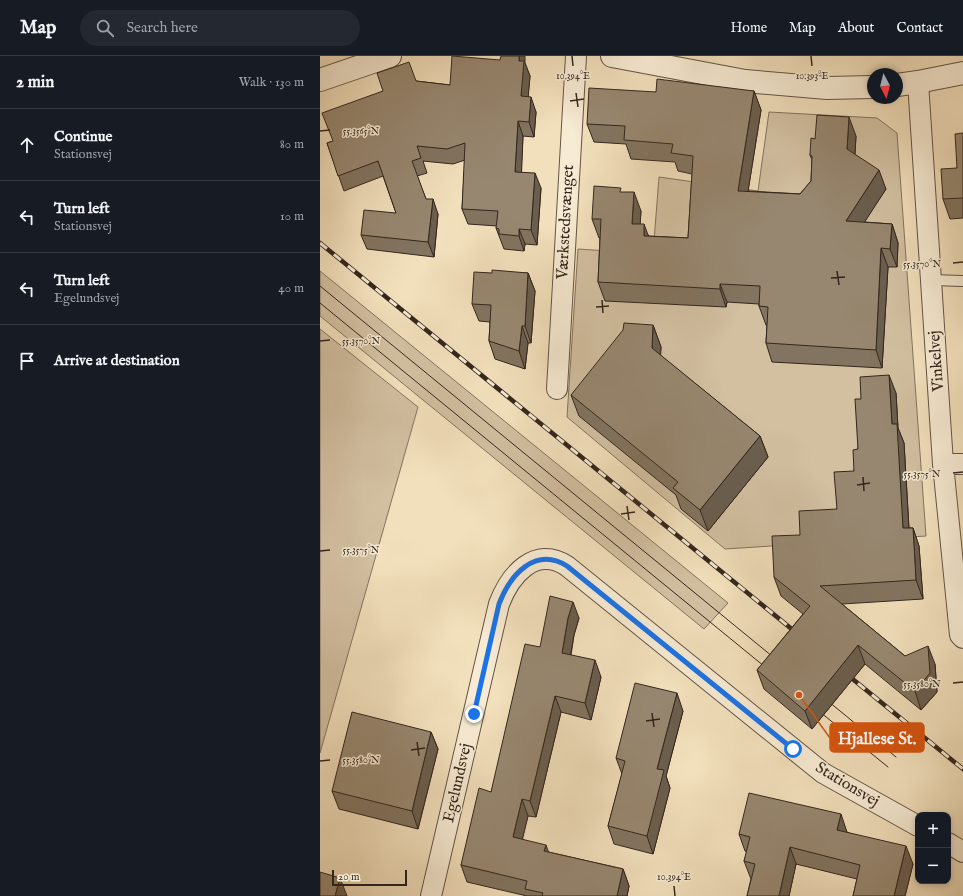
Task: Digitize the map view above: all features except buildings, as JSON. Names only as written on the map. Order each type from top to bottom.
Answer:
[{"type":"street","points":[[320,80],[390,56]]},
{"type":"street","name":"Værkstedsvænget","points":[[557,389],[576,56]]},
{"type":"street","points":[[612,56],[648,59],[745,81],[827,88],[867,88]]},
{"type":"street","points":[[903,84],[963,73]]},
{"type":"street","name":"Vinkelvej","points":[[918,82],[943,464],[960,635],[963,638]]},
{"type":"street","points":[[943,464],[963,464]]},
{"type":"street","name":"Stationsvej","points":[[530,563],[550,559],[559,561],[567,566],[823,773],[915,824]]},
{"type":"street","name":"Egelundsvej","points":[[431,896],[499,604],[504,590],[510,582],[520,570],[530,563]]},
{"type":"street","points":[[951,845],[963,852]]},
{"type":"lane","points":[[931,280],[963,281]]},
{"type":"shaded area","points":[[769,112],[877,118],[897,133],[926,536],[725,549],[567,417],[578,249],[653,254],[659,177],[758,191]]},
{"type":"shaded area","points":[[320,271],[728,603],[704,629],[320,316]]},
{"type":"shaded area","points":[[320,329],[418,407],[320,753]]},
{"type":"tram line","points":[[320,286],[778,661]]},
{"type":"tram line","points":[[320,303],[770,671]]},
{"type":"tram line","points":[[823,697],[896,757]]},
{"type":"tram line","points":[[815,708],[888,767]]},
{"type":"railway","points":[[320,243],[799,635]]},
{"type":"railway","points":[[844,672],[963,769]]},
{"type":"place","name":"Hjallese St.","points":[[799,695]]},
{"type":"route","points":[[474,714],[499,604],[504,590],[520,570],[530,563],[550,559],[559,561],[567,566],[793,749]]}]
